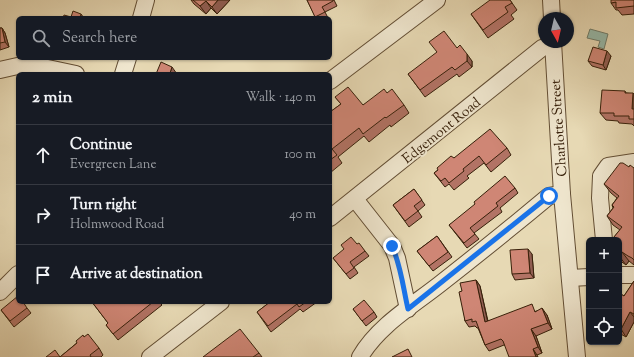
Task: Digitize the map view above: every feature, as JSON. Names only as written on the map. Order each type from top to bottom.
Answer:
[{"type":"street","points":[[142,16],[146,0]]},
{"type":"street","points":[[332,79],[436,0]]},
{"type":"street","points":[[550,0],[551,12]]},
{"type":"street","name":"Edgemont Road","points":[[332,216],[542,48]]},
{"type":"street","name":"Charlotte Street","points":[[553,48],[562,194],[578,357]]},
{"type":"street","points":[[124,72],[127,60]]},
{"type":"street","points":[[0,70],[22,65],[43,67],[67,72]]},
{"type":"street","points":[[604,237],[600,198],[601,176],[608,166],[634,162]]},
{"type":"street","points":[[360,357],[365,348],[384,327],[549,196],[562,194]]},
{"type":"street","points":[[355,199],[392,246],[397,258],[408,309]]},
{"type":"street","points":[[622,275],[634,275]]},
{"type":"street","points":[[0,292],[16,276]]},
{"type":"street","points":[[570,278],[586,277]]},
{"type":"street","points":[[150,357],[218,304]]},
{"type":"shaded area","points":[[590,29],[608,34],[604,49],[598,47],[600,41],[587,38]]},
{"type":"building","points":[[193,0],[218,0],[212,7],[206,1],[200,6]]},
{"type":"building","points":[[307,0],[333,0],[322,7],[325,12],[315,16]]},
{"type":"building","points":[[490,0],[510,0],[512,3],[505,7],[508,12],[483,30],[471,14]]},
{"type":"building","points":[[611,0],[634,0],[634,6],[616,8],[616,2],[611,3]]},
{"type":"building","points":[[73,11],[81,14],[80,16],[71,16]]},
{"type":"building","points":[[0,28],[2,28],[5,42],[0,43]]},
{"type":"building","points":[[444,31],[457,48],[460,45],[467,54],[467,61],[455,70],[452,67],[420,90],[408,74],[437,52],[429,42]]},
{"type":"building","points":[[593,47],[607,51],[603,65],[588,61]]},
{"type":"building","points":[[161,62],[172,67],[170,72],[157,72]]},
{"type":"building","points":[[348,87],[363,105],[384,89],[387,93],[392,89],[404,105],[363,134],[359,128],[332,149],[332,111],[341,104],[335,97]]},
{"type":"building","points":[[602,90],[625,91],[625,93],[633,93],[632,109],[634,109],[634,119],[629,119],[629,116],[614,116],[614,113],[600,113]]},
{"type":"building","points":[[490,129],[507,148],[486,165],[479,156],[449,183],[445,178],[441,181],[434,173],[438,170],[437,168],[451,156],[454,158]]},
{"type":"building","points":[[332,149],[337,155],[332,159]]},
{"type":"building","points":[[620,163],[623,163],[629,167],[630,165],[634,168],[634,260],[622,252],[622,237],[614,237],[622,227],[607,216],[614,207],[612,205],[619,196],[604,184]]},
{"type":"building","points":[[505,176],[515,188],[496,203],[498,206],[470,228],[475,234],[464,243],[449,225],[475,204],[474,202]]},
{"type":"building","points":[[414,189],[422,200],[414,206],[418,211],[405,221],[393,205]]},
{"type":"building","points":[[437,236],[448,252],[429,266],[417,251]]},
{"type":"building","points":[[351,237],[357,244],[359,243],[365,251],[350,262],[354,268],[346,274],[333,258],[344,249],[341,245]]},
{"type":"building","points":[[528,249],[530,273],[512,274],[510,250]]},
{"type":"building","points":[[476,280],[485,322],[532,304],[535,312],[542,308],[548,323],[531,329],[538,347],[533,349],[536,357],[509,357],[501,339],[485,345],[476,321],[472,322],[472,319],[465,321],[459,292],[462,291],[460,283]]},
{"type":"building","points":[[634,281],[634,314],[630,312],[622,327],[622,295],[624,296]]},
{"type":"building","points":[[16,298],[16,304],[24,304],[27,308],[10,321],[1,310]]},
{"type":"building","points":[[364,300],[374,312],[362,321],[353,309]]},
{"type":"building","points":[[94,304],[150,304],[113,334],[106,325],[108,323]]},
{"type":"building","points":[[267,304],[297,304],[268,326],[257,312]]},
{"type":"building","points":[[240,329],[259,353],[253,357],[203,357]]},
{"type":"building","points":[[88,334],[99,348],[90,355],[91,357],[60,357],[77,343],[76,341],[83,335],[84,337]]},
{"type":"building","points":[[408,349],[412,357],[392,357]]},
{"type":"building","points":[[55,350],[60,357],[46,357]]},
{"type":"route","points":[[392,246],[401,272],[408,309],[549,196]]}]
